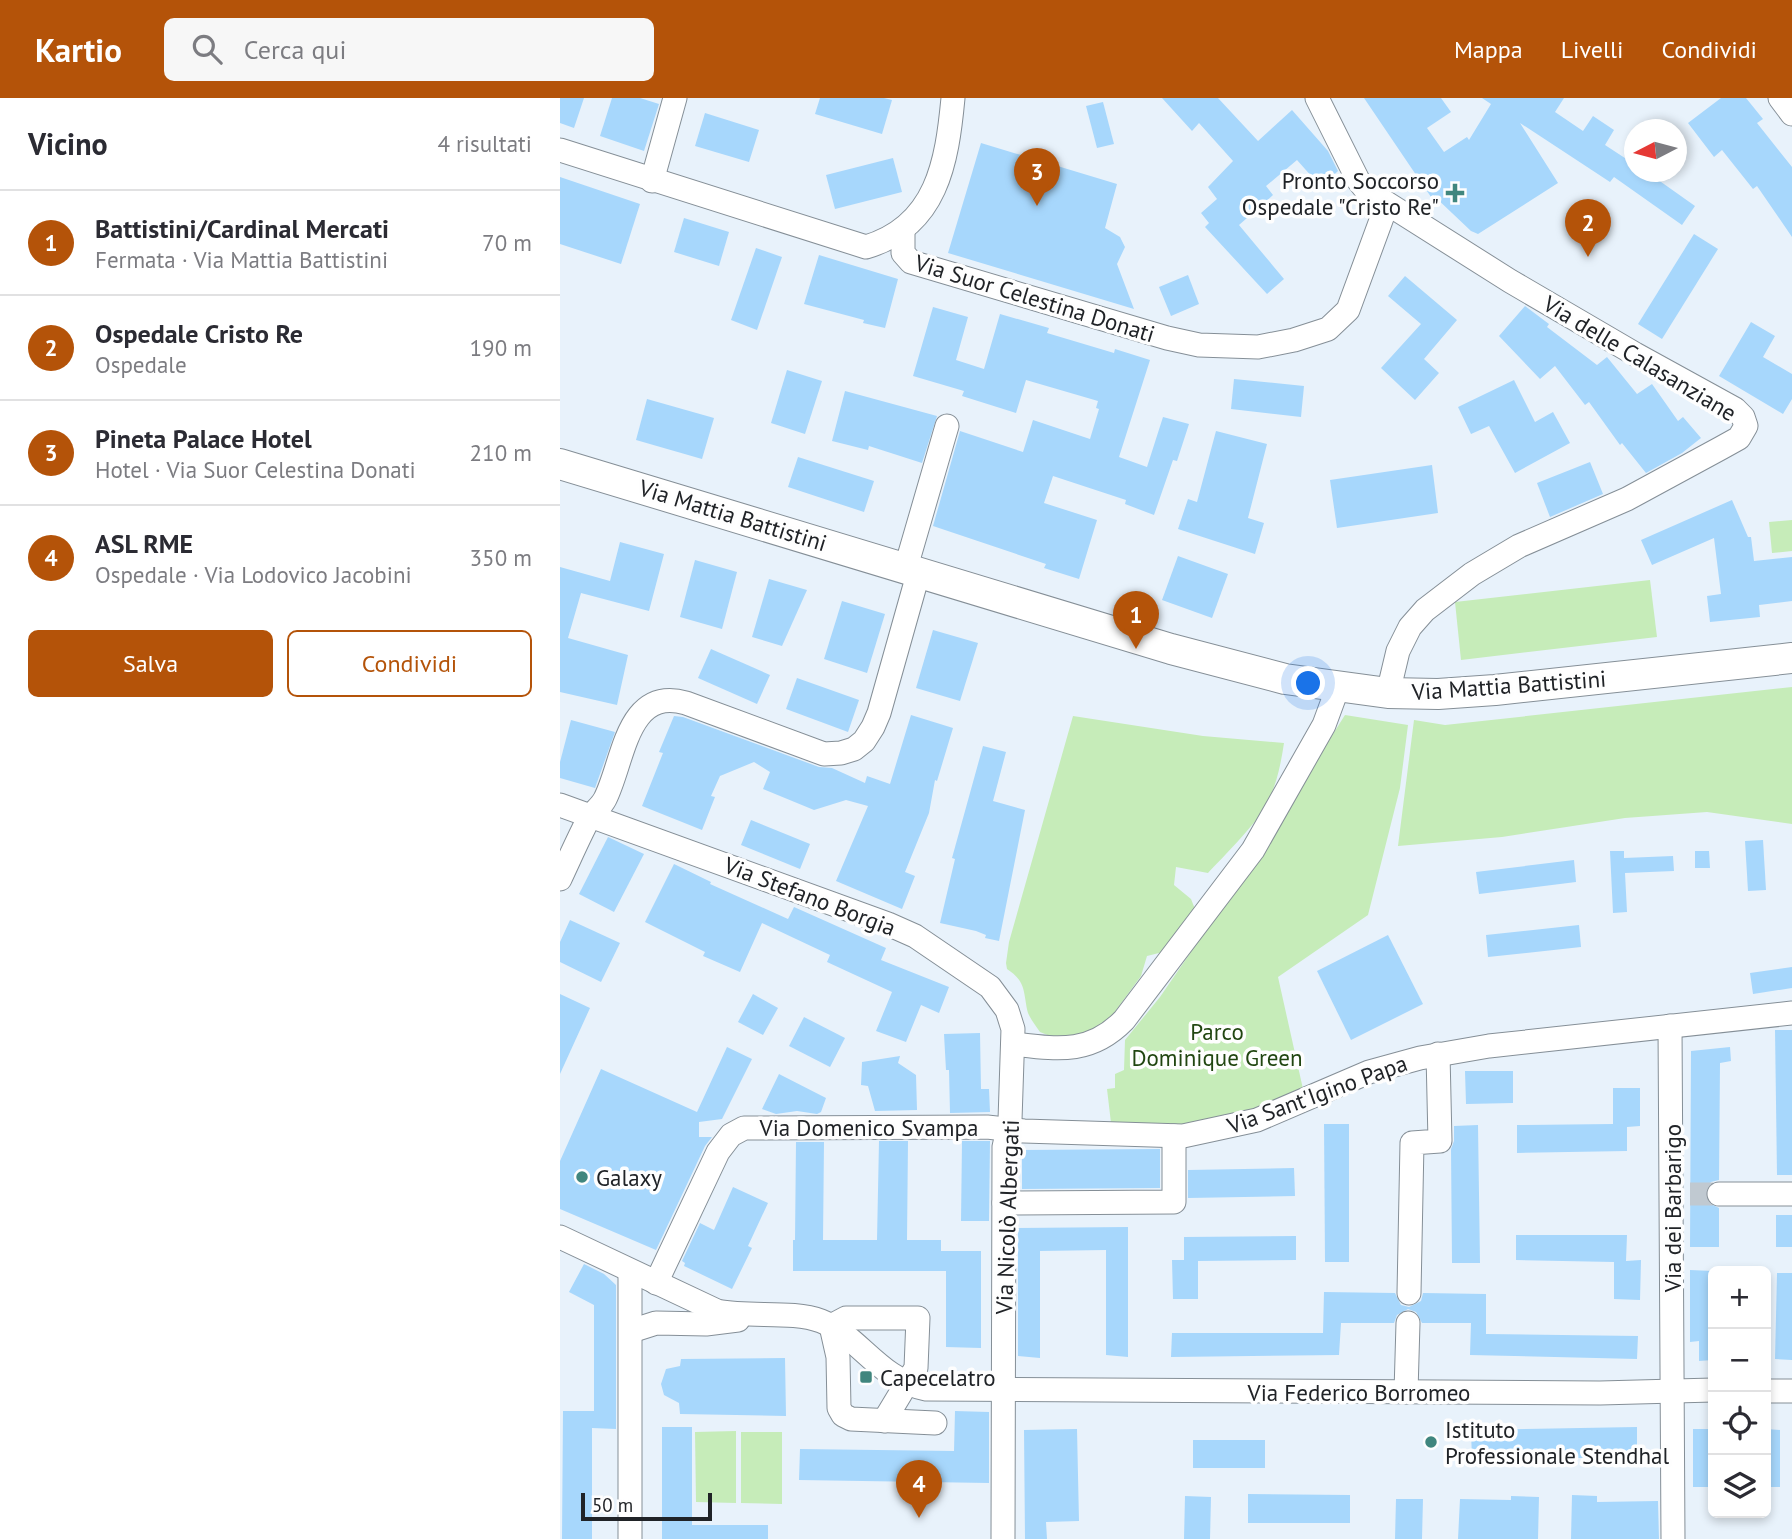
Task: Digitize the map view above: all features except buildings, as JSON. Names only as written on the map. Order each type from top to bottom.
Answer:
[{"type":"main road","name":"Via Mattia Battistini","points":[[560,464],[1241,669],[1285,679],[1388,693],[1438,694],[1792,658]]},
{"type":"street","points":[[652,181],[675,98]]},
{"type":"street","points":[[903,230],[936,188],[947,149],[953,98]]},
{"type":"street","name":"Via delle Calasanziane","points":[[1317,98],[1361,185],[1510,281],[1735,409],[1743,417],[1746,426],[1739,438],[1709,455],[1626,499],[1518,546],[1472,574],[1425,610],[1410,627],[1398,651],[1388,693]]},
{"type":"street","points":[[1780,98],[1792,114]]},
{"type":"street","name":"Via Suor Celestina Donati","points":[[560,150],[860,247],[872,246],[903,230],[903,253],[911,262],[1167,338],[1199,345],[1258,347],[1278,344],[1323,332],[1342,318],[1356,291],[1387,204]]},
{"type":"street","points":[[560,879],[590,817],[603,803],[636,720],[645,710],[661,702],[673,700],[686,704],[824,754],[841,753],[859,745],[868,736],[879,713],[947,426]]},
{"type":"street","points":[[1013,1044],[1074,1048],[1101,1039],[1124,1020],[1253,850],[1324,725],[1338,687]]},
{"type":"street","name":"Via Stefano Borgia","points":[[560,805],[791,888],[915,936],[998,995],[1011,1019],[1013,1044]]},
{"type":"street","name":"Via Sant'Igino Papa","points":[[1007,1130],[1194,1135],[1257,1120],[1369,1072],[1438,1054],[1792,1013]]},
{"type":"street","name":"Via dei Barbarigo","points":[[1670,1026],[1681,1194],[1673,1390],[1673,1539]]},
{"type":"street","name":"Via Nicolò Albergati","points":[[1003,1539],[1004,1147],[1013,1044]]},
{"type":"street","points":[[1409,1293],[1412,1143],[1440,1141],[1438,1054]]},
{"type":"street","name":"Via Domenico Svampa","points":[[656,1283],[718,1152],[725,1142],[741,1129],[959,1127],[1007,1130]]},
{"type":"street","points":[[1004,1203],[1174,1202],[1174,1136]]},
{"type":"street","points":[[1719,1194],[1792,1194]]},
{"type":"street","points":[[560,1237],[717,1311],[738,1315],[806,1317],[831,1326],[887,1371],[907,1383]]},
{"type":"street","points":[[630,1271],[630,1539]]},
{"type":"street","points":[[631,1331],[656,1323],[706,1324],[762,1316]]},
{"type":"street","points":[[831,1326],[846,1318],[918,1318],[916,1368],[884,1421]]},
{"type":"street","points":[[1406,1392],[1408,1323]]},
{"type":"street","points":[[831,1326],[837,1350],[840,1412],[851,1419],[935,1423]]},
{"type":"street","name":"Via Federico Borromeo","points":[[907,1383],[938,1390],[1600,1393],[1708,1390]]},
{"type":"street","points":[[1771,1391],[1792,1391]]},
{"type":"green space","points":[[1792,520],[1792,551],[1772,553],[1769,522]]},
{"type":"green space","points":[[1650,580],[1657,637],[1461,660],[1455,602]]},
{"type":"green space","points":[[1792,687],[1792,824],[1707,812],[1625,818],[1502,837],[1398,846],[1414,720],[1445,725]]},
{"type":"green space","name":"Parco Dominique Green","points":[[1345,715],[1408,725],[1400,788],[1368,915],[1278,977],[1303,1089],[1232,1119],[1180,1125],[1111,1123],[1107,1089],[1115,1088],[1115,1074],[1124,1070],[1125,1040],[1160,997],[1248,869]]},
{"type":"green space","points":[[1073,716],[1203,736],[1284,743],[1271,795],[1249,828],[1208,873],[1176,867],[1174,885],[1191,899],[1195,909],[1163,952],[1147,956],[1141,976],[1109,1020],[1085,1036],[1050,1036],[1040,1032],[1031,1018],[1021,983],[1007,969],[1006,963],[1009,942]]},
{"type":"green space","points":[[736,1431],[736,1503],[696,1502],[695,1432]]},
{"type":"green space","points":[[741,1432],[782,1432],[782,1504],[741,1503]]},
{"type":"tunnel","points":[[1690,1194],[1719,1194]]},
{"type":"place","name":"Pronto Soccorso Ospedale \"Cristo Re\"","points":[[1455,193]]},
{"type":"place","name":"Pineta Palace Hotel","points":[[1037,206]]},
{"type":"place","name":"Ospedale Cristo Re","points":[[1588,257]]},
{"type":"place","name":"Battistini/Cardinal Mercati","points":[[1136,649]]},
{"type":"place","name":"Galaxy","points":[[582,1177]]},
{"type":"place","name":"Capecelatro","points":[[866,1377]]},
{"type":"place","name":"Istituto Professionale Stendhal","points":[[1431,1442]]},
{"type":"place","name":"ASL RME","points":[[919,1518]]}]
